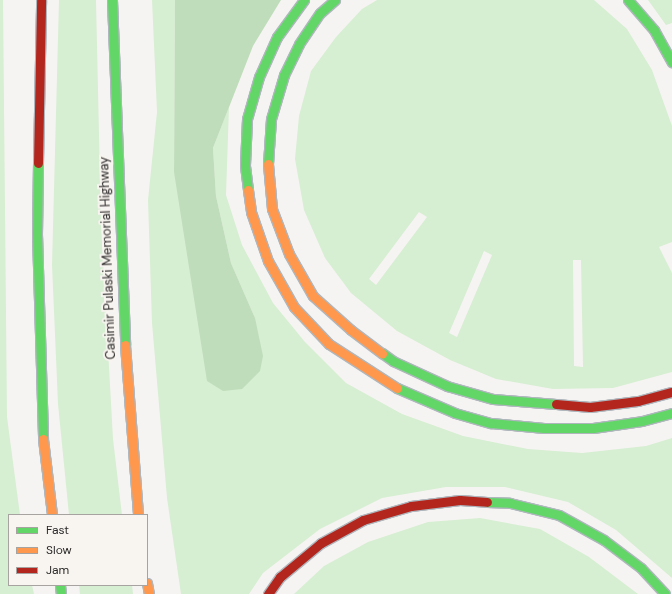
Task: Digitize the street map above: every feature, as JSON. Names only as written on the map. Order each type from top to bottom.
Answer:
[{"type":"highway","points":[[36,0],[40,30]]},
{"type":"highway","points":[[40,0],[38,234],[42,426],[52,514]]},
{"type":"highway","name":"Casimir Pulaski Memorial Highway","points":[[112,0],[125,353],[138,514]]},
{"type":"highway","points":[[304,0],[277,37],[259,76],[247,119],[246,158],[251,212],[268,260],[294,307],[330,344],[378,378],[415,398],[455,413],[491,423],[544,428],[594,428],[642,421],[672,413]]},
{"type":"highway","points":[[335,0],[320,14],[299,44],[284,75],[271,119],[268,165],[272,209],[289,254],[313,296],[351,330],[393,361],[447,386],[493,400],[590,407],[638,402],[672,392]]},
{"type":"highway","points":[[628,0],[654,30],[672,62]]},
{"type":"highway","points":[[268,594],[280,578],[321,543],[363,520],[412,506],[460,500],[510,503],[559,515],[616,549],[641,568],[665,594]]},
{"type":"green space","points":[[0,0],[3,0],[7,417],[20,514],[8,514],[8,586],[32,586],[34,594],[0,594]]},
{"type":"green space","points":[[59,0],[96,0],[101,224],[113,439],[122,514],[69,514],[58,404],[52,265]]},
{"type":"green space","points":[[152,0],[175,0],[174,172],[255,318],[231,263],[216,196],[213,148],[229,107],[226,195],[242,245],[273,303],[305,342],[346,383],[402,414],[463,436],[528,449],[582,453],[646,446],[672,438],[672,578],[616,530],[568,502],[505,487],[446,487],[382,498],[320,529],[263,573],[249,594],[181,594],[167,498],[152,323],[148,200],[157,112]]},
{"type":"green space","points":[[175,0],[281,0],[253,46],[213,148],[216,196],[231,263],[255,318],[263,356],[260,371],[242,389],[223,391],[207,381],[174,172]]},
{"type":"green space","points":[[377,0],[594,0],[627,29],[652,70],[672,126],[672,242],[659,247],[672,273],[672,372],[613,388],[553,389],[496,379],[450,360],[397,331],[351,293],[325,258],[304,210],[295,159],[299,116],[311,71],[336,37],[362,9]],"holes":[[[419,212],[427,217],[376,285],[369,279]],[[484,251],[492,255],[457,337],[449,333]],[[573,260],[581,260],[583,367],[574,366]]]},
{"type":"green space","points":[[648,0],[672,0],[672,23],[666,25]]},
{"type":"green space","points":[[480,518],[540,529],[589,557],[638,594],[294,594],[324,566],[368,542],[428,522]]},
{"type":"green space","points":[[79,586],[132,586],[133,594],[80,594]]},
{"type":"traffic: fast","points":[[112,0],[125,345]]},
{"type":"traffic: fast","points":[[248,190],[245,165],[247,119],[259,77],[277,37],[304,0]]},
{"type":"traffic: fast","points":[[268,164],[271,119],[284,75],[299,44],[320,13],[335,0]]},
{"type":"traffic: fast","points":[[628,0],[654,30],[672,62]]},
{"type":"traffic: fast","points":[[38,163],[37,234],[43,439]]},
{"type":"traffic: fast","points":[[382,353],[393,361],[447,386],[493,399],[556,404]]},
{"type":"traffic: fast","points":[[397,388],[455,413],[491,423],[544,428],[593,428],[642,421],[672,413]]},
{"type":"traffic: fast","points":[[487,502],[510,503],[559,515],[604,540],[641,568],[665,594]]},
{"type":"traffic: fast","points":[[60,586],[61,594]]},
{"type":"traffic: slow","points":[[268,164],[272,209],[289,254],[313,296],[351,330],[382,353]]},
{"type":"traffic: slow","points":[[248,190],[251,212],[268,261],[294,307],[329,344],[397,388]]},
{"type":"traffic: slow","points":[[125,345],[138,514]]},
{"type":"traffic: slow","points":[[43,439],[52,514]]},
{"type":"traffic: slow","points":[[148,586],[149,594]]},
{"type":"traffic: jam","points":[[38,163],[41,0]]},
{"type":"traffic: jam","points":[[556,404],[590,407],[638,401],[672,392]]},
{"type":"traffic: jam","points":[[268,594],[280,577],[321,543],[363,520],[411,506],[460,500],[487,502]]}]
